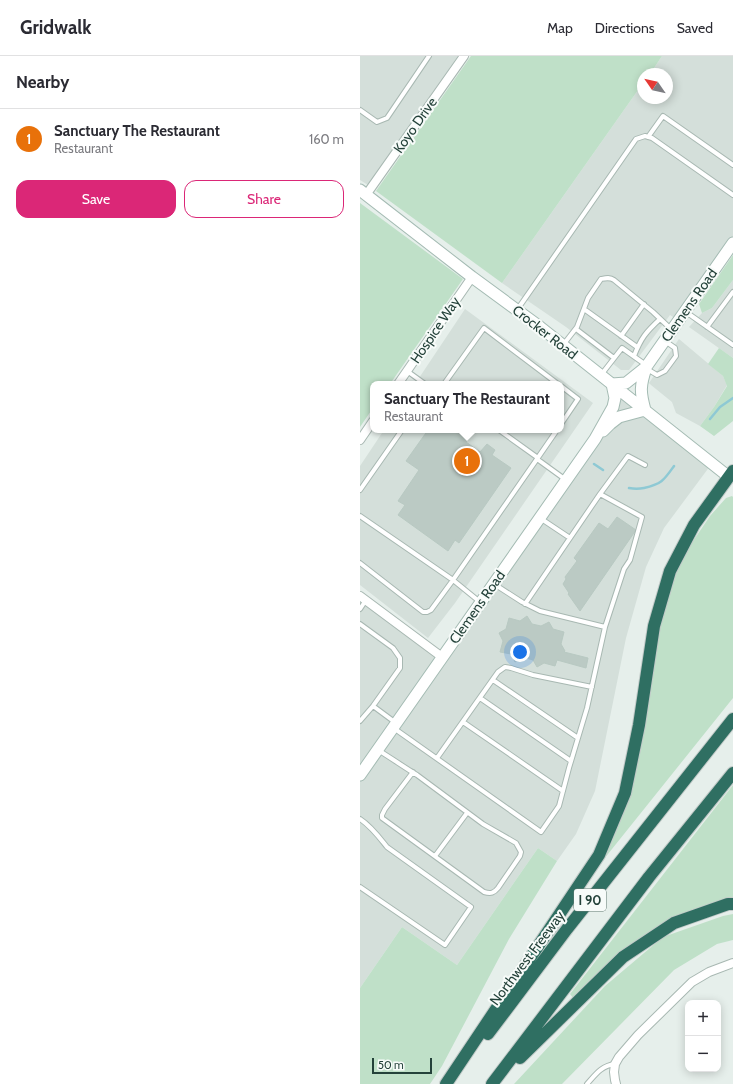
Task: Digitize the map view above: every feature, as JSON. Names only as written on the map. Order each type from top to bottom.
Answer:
[{"type":"highway","points":[[446,1084],[599,855],[625,794],[639,725],[654,626],[670,571],[694,525],[731,474]]},
{"type":"highway","name":"Northwest Freeway","points":[[451,1084],[567,929],[733,719]]},
{"type":"highway","name":"I 90","points":[[492,1084],[650,877],[733,773]]},
{"type":"highway","points":[[492,1084],[622,957],[674,924],[728,904],[733,904]]},
{"type":"street","name":"Koyo Drive","points":[[363,193],[464,56]]},
{"type":"street","name":"Crocker Road","points":[[363,193],[563,345],[645,410],[731,474]]},
{"type":"street","name":"Clemens Road","points":[[595,439],[610,424],[620,417],[645,410],[641,391],[642,381],[647,366],[733,243]]},
{"type":"street","name":"Hospice Way","points":[[400,381],[472,277]]},
{"type":"street","name":"Clemens Road","points":[[360,775],[595,439],[613,406],[615,398],[612,384],[626,383],[647,366]]},
{"type":"street","points":[[360,440],[370,425]]},
{"type":"street","points":[[363,598],[442,657]]},
{"type":"street","points":[[616,1084],[614,1080],[615,1064],[619,1057],[638,1035],[692,982],[709,972],[733,963]]},
{"type":"lane","points":[[360,110],[377,122],[387,118],[429,56]]},
{"type":"lane","points":[[648,137],[663,116],[733,165]]},
{"type":"lane","points":[[517,310],[636,139],[641,137],[652,138],[731,194],[733,188]]},
{"type":"lane","points":[[563,345],[576,329],[588,298],[601,279],[610,277],[644,304],[672,330]]},
{"type":"lane","points":[[707,327],[733,292]]},
{"type":"lane","points":[[621,336],[631,325],[644,304]]},
{"type":"lane","points":[[584,309],[614,334],[621,336],[637,347]]},
{"type":"lane","points":[[685,312],[733,345]]},
{"type":"lane","points":[[634,356],[643,333],[650,325],[660,319]]},
{"type":"lane","points":[[446,381],[484,328],[554,381]]},
{"type":"lane","points":[[576,329],[614,358]]},
{"type":"lane","points":[[588,338],[591,333]]},
{"type":"lane","points":[[595,343],[599,339]]},
{"type":"lane","points":[[601,375],[627,340]]},
{"type":"lane","points":[[622,348],[657,375],[665,371],[676,356],[675,348],[665,340]]},
{"type":"lane","points":[[603,349],[606,344]]},
{"type":"lane","points":[[407,371],[421,381]]},
{"type":"lane","points":[[564,388],[578,400],[564,420]]},
{"type":"lane","points":[[360,490],[400,433]]},
{"type":"lane","points":[[503,433],[566,480]]},
{"type":"lane","points":[[360,563],[423,612],[428,612],[453,580],[555,433]]},
{"type":"lane","points":[[525,604],[600,494],[628,456],[646,465]]},
{"type":"lane","points":[[373,706],[395,726],[437,758],[541,832],[559,806],[587,708],[605,627],[624,569],[630,560],[642,517],[600,494]]},
{"type":"lane","points":[[360,516],[453,580],[480,602]]},
{"type":"lane","points":[[539,518],[570,538]]},
{"type":"lane","points":[[494,584],[525,604],[540,611],[605,627]]},
{"type":"lane","points":[[360,609],[363,598]]},
{"type":"lane","points":[[360,624],[393,648],[400,658],[400,668],[373,706],[360,721]]},
{"type":"lane","points":[[437,758],[492,680],[498,672],[505,667],[533,675],[592,687]]},
{"type":"lane","points":[[492,680],[578,738]]},
{"type":"lane","points":[[480,698],[571,762]]},
{"type":"lane","points":[[463,722],[563,791]]},
{"type":"lane","points":[[378,750],[413,772],[483,824],[516,843],[520,848],[520,856],[498,888],[492,893],[484,892],[382,818],[385,809],[413,772]]},
{"type":"lane","points":[[435,856],[467,813]]},
{"type":"lane","points":[[360,818],[387,847],[471,907],[445,945],[360,887]]},
{"type":"lane","points":[[587,1084],[601,1069],[607,1065],[615,1064]]},
{"type":"shaded area","points":[[360,56],[458,56],[368,185],[360,180]]},
{"type":"shaded area","points":[[662,56],[733,56],[733,236],[676,319],[670,315],[629,370],[621,370],[566,327],[502,283],[637,92],[637,104],[673,104],[673,68],[654,68]]},
{"type":"shaded area","points":[[733,280],[733,358],[689,327],[702,313],[712,308]]},
{"type":"shaded area","points":[[465,309],[563,381],[417,381]]},
{"type":"shaded area","points":[[679,339],[723,376],[727,385],[714,407],[700,426],[676,413],[672,402],[649,383]]},
{"type":"shaded area","points":[[564,382],[593,403],[455,603],[428,638],[360,585],[360,466],[382,433],[564,433]]},
{"type":"shaded area","points":[[620,396],[710,466],[664,528],[646,567],[626,638],[595,791],[576,834],[557,861],[538,848],[457,965],[402,927],[360,988],[360,602],[436,658]]},
{"type":"green space","points":[[471,56],[662,56],[654,68],[637,68],[637,92],[502,283],[376,191]]},
{"type":"green space","points":[[360,203],[463,279],[392,381],[370,381],[370,412],[360,427]]},
{"type":"green space","points":[[733,255],[733,280],[712,308],[702,313],[699,304]]},
{"type":"green space","points":[[719,348],[733,358],[733,421],[714,436],[700,426],[727,386],[723,376],[708,364]]},
{"type":"green space","points":[[732,496],[733,698],[604,859],[601,857],[612,841],[622,816],[654,647],[674,575],[683,556],[710,516],[726,498]]},
{"type":"green space","points":[[733,785],[733,899],[689,911],[661,924],[625,948],[573,998],[570,994]]},
{"type":"green space","points":[[538,848],[557,861],[509,939],[442,1066],[430,1084],[360,1084],[360,988],[402,927],[457,965]]},
{"type":"green space","points":[[733,914],[733,940],[717,944],[674,970],[562,1084],[514,1084],[605,986],[663,937],[723,916]]},
{"type":"building","points":[[426,433],[473,433],[466,442],[480,452],[487,444],[495,450],[492,455],[511,468],[459,543],[455,540],[448,551],[398,515],[405,505],[398,501],[419,470],[406,461]]},
{"type":"building","points":[[617,517],[636,530],[580,611],[563,584],[566,579],[565,577],[577,561],[574,558],[599,523],[608,529]]},
{"type":"building","points":[[527,616],[532,624],[541,626],[549,622],[553,629],[564,632],[561,644],[565,651],[564,652],[588,658],[586,668],[557,660],[555,666],[544,663],[537,667],[533,660],[523,657],[515,662],[511,654],[500,652],[503,641],[499,633],[506,629],[509,618],[520,621]]},
{"type":"waterway","points":[[710,419],[720,407],[733,398]]},
{"type":"waterway","points":[[594,464],[603,470]]},
{"type":"waterway","points":[[629,488],[642,488],[659,483],[674,466]]},
{"type":"place","name":"Sanctuary The Restaurant","points":[[467,461]]}]
